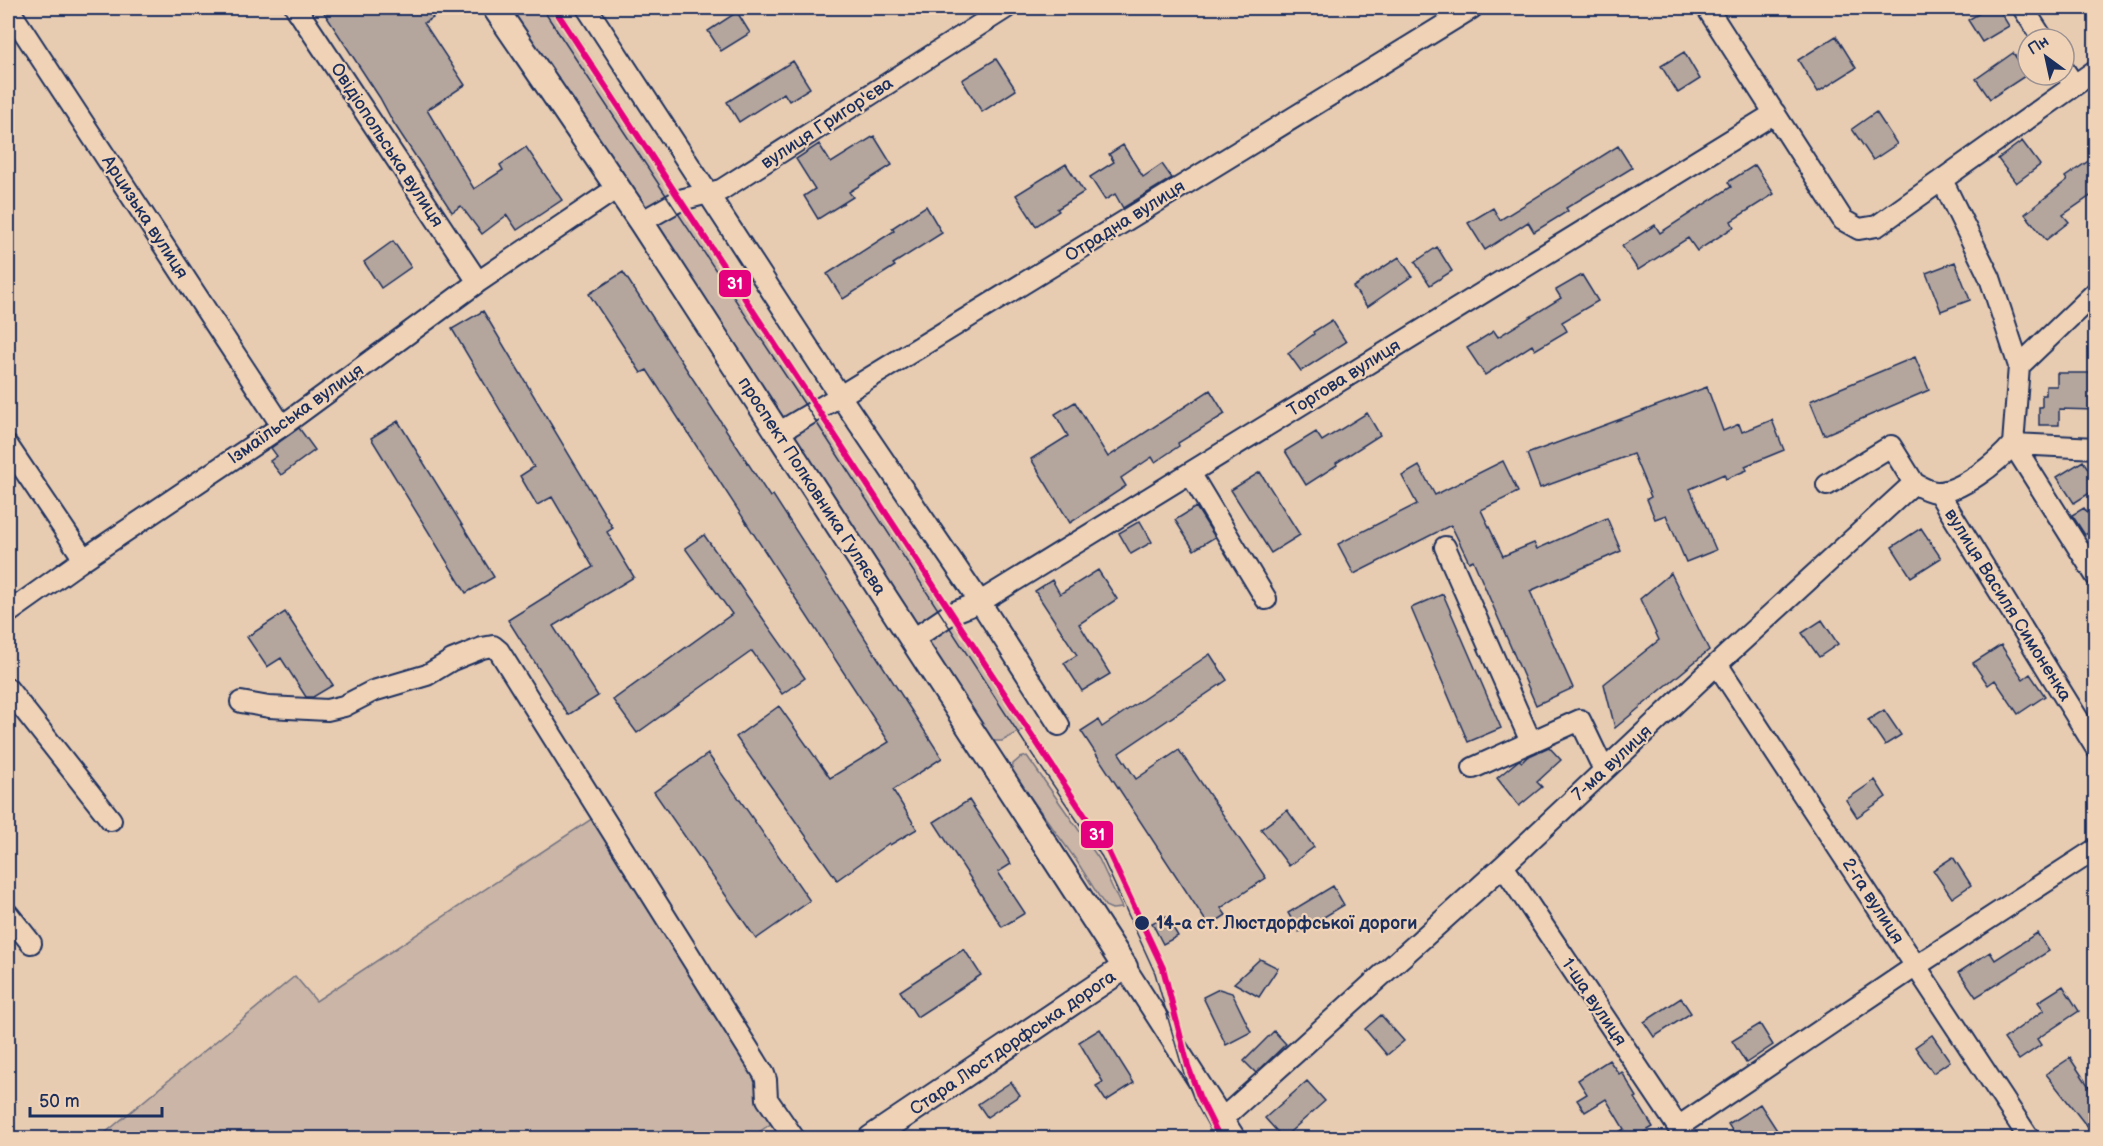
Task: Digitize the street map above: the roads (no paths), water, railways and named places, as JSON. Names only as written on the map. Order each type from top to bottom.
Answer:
[{"type":"main road","name":"проспект Полковника Гуляєва","points":[[495,8],[640,222],[1125,967]]},
{"type":"main road","name":"Стара Люстдорфська дорога","points":[[871,1138],[1125,967]]},
{"type":"street","name":"Арцизька вулиця","points":[[8,8],[282,426]]},
{"type":"street","name":"Овідіопольська вулиця","points":[[297,8],[478,282]]},
{"type":"street","points":[[587,8],[840,396],[980,602],[1059,725]]},
{"type":"street","name":"вулиця Григор'єва","points":[[640,222],[681,200],[721,190],[1006,8]]},
{"type":"street","name":"Отрадна вулиця","points":[[778,433],[1472,8]]},
{"type":"street","points":[[1707,8],[1843,220],[1859,229],[1877,226],[1942,180],[2058,87]]},
{"type":"street","points":[[2022,8],[2035,27]]},
{"type":"street","points":[[2076,76],[2096,70]]},
{"type":"street","name":"Торгова вулиця","points":[[912,640],[952,613],[980,602],[1774,112]]},
{"type":"street","points":[[1827,485],[1891,447],[1914,483],[1926,490],[1938,492],[1959,485],[1982,473],[2001,458],[2013,444],[2019,366],[1990,278],[1942,180]]},
{"type":"street","name":"Ізмаїльська вулиця","points":[[8,613],[282,426],[478,282],[617,188]]},
{"type":"street","points":[[2019,366],[2096,292]]},
{"type":"street","points":[[2013,444],[2096,448]]},
{"type":"street","points":[[2013,444],[2096,576]]},
{"type":"street","points":[[8,446],[84,559]]},
{"type":"street","points":[[1190,473],[1266,599]]},
{"type":"street","name":"7-ма вулиця","points":[[1222,1119],[1503,866],[1717,664],[1914,483]]},
{"type":"street","name":"вулиця Василя Симоненка","points":[[1938,492],[2096,748]]},
{"type":"street","points":[[1445,547],[1531,742]]},
{"type":"street","points":[[241,702],[269,706],[335,709],[373,691],[427,675],[452,660],[493,646],[499,651],[764,1074],[767,1099],[794,1138]]},
{"type":"street","name":"2-га вулиця","points":[[1717,664],[2029,1138]]},
{"type":"street","points":[[8,689],[111,820]]},
{"type":"street","points":[[1473,768],[1581,720],[1604,770]]},
{"type":"street","points":[[1682,1133],[1916,966],[2096,849]]},
{"type":"street","name":"1-ша вулиця","points":[[1503,866],[1682,1133]]},
{"type":"street","points":[[8,914],[32,943]]},
{"type":"street","points":[[1125,967],[1235,1138]]},
{"type":"tram line","points":[[542,8],[1102,857],[1155,973],[1185,1077],[1195,1102],[1215,1138]]},
{"type":"place","name":"14-а ст. Люстдорфської дороги","points":[[1142,923]]}]
